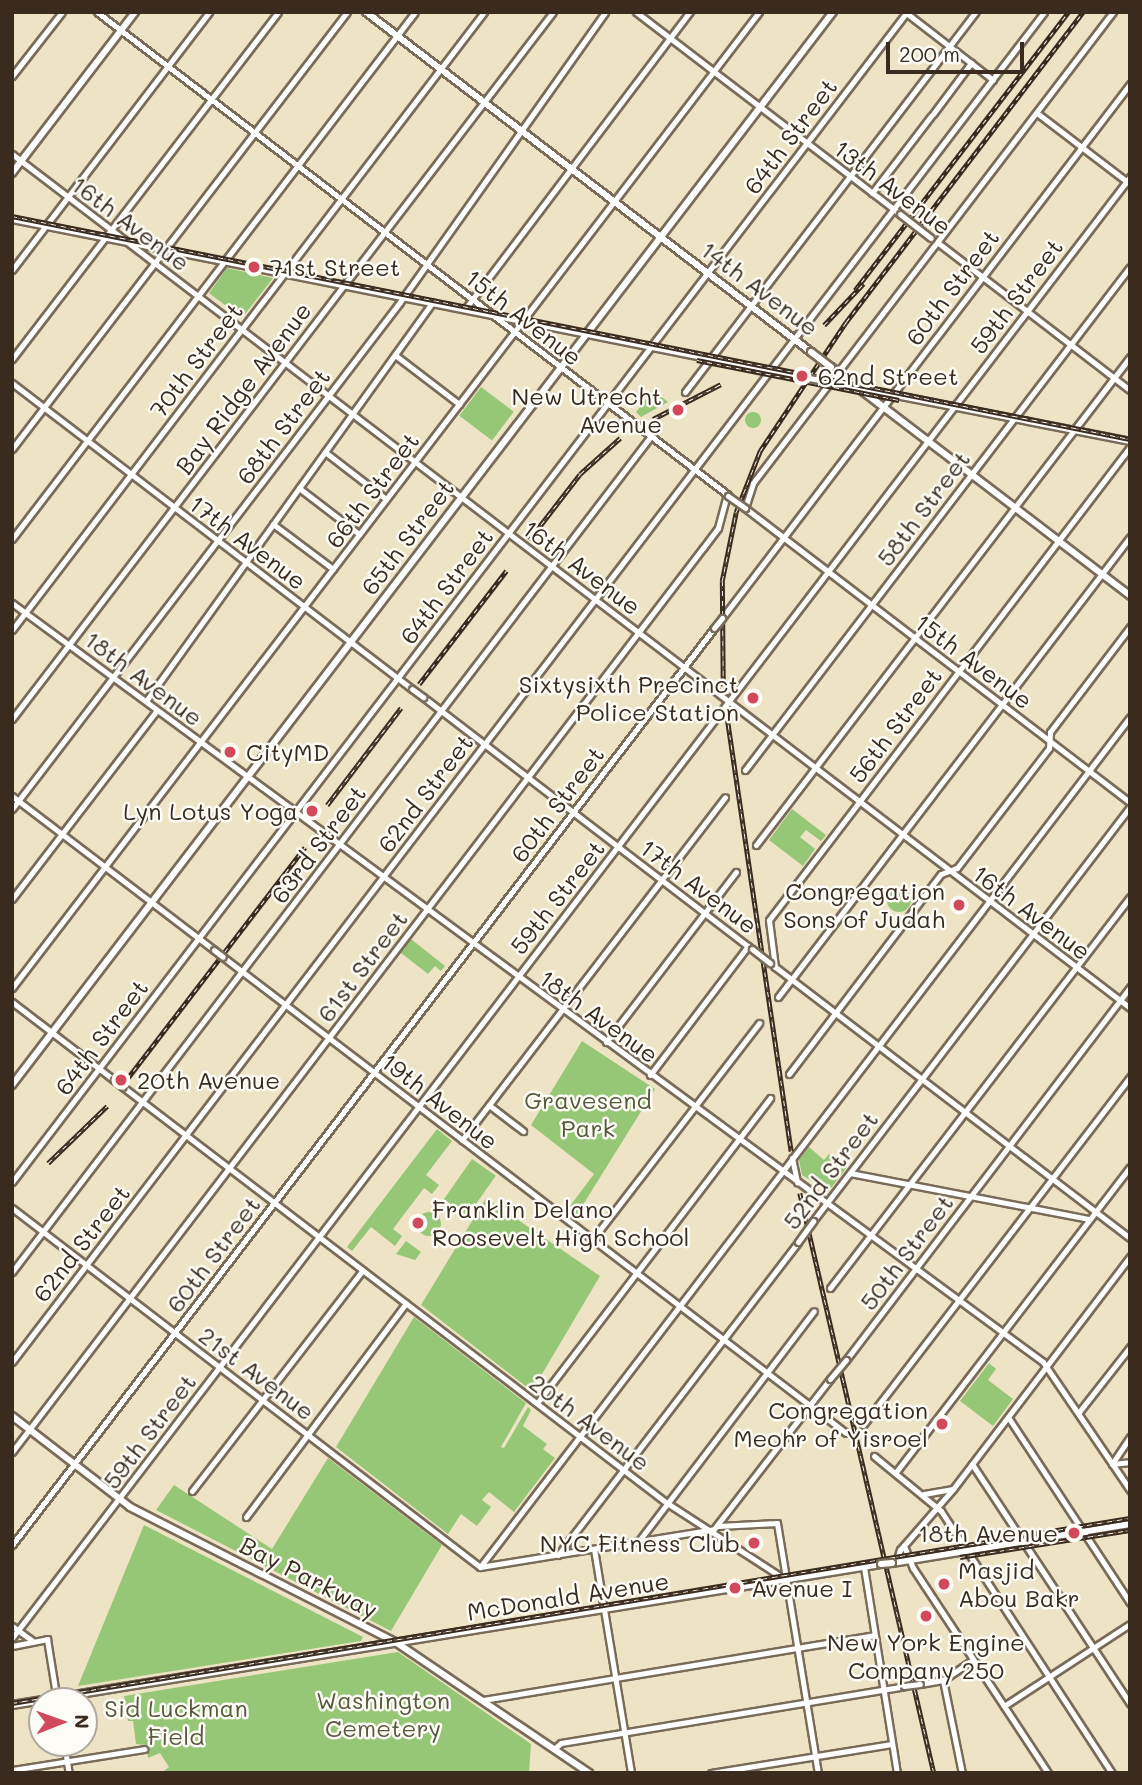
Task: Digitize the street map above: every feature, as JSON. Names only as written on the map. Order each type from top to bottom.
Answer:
[{"type":"main road","points":[[12,173],[135,12]]},
{"type":"main road","name":"14th Avenue","points":[[366,12],[1130,596]]},
{"type":"main road","name":"65th Street","points":[[12,1086],[833,12]]},
{"type":"main road","name":"Bay Parkway","points":[[12,1416],[119,1498],[397,1643],[589,1773]]},
{"type":"main road","name":"McDonald Avenue","points":[[98,1693],[1130,1524]]},
{"type":"street","points":[[12,76],[62,12]]},
{"type":"street","name":"15th Avenue","points":[[97,12],[1049,740],[1130,805]]},
{"type":"street","points":[[12,270],[209,12]]},
{"type":"street","points":[[12,359],[278,12]]},
{"type":"street","points":[[12,449],[347,12]]},
{"type":"street","points":[[12,540],[415,12]]},
{"type":"street","name":"70th Street","points":[[12,630],[484,12]]},
{"type":"street","name":"Bay Ridge Avenue","points":[[12,719],[553,12]]},
{"type":"street","name":"68th Street","points":[[12,809],[403,297],[605,12]]},
{"type":"street","name":"13th Avenue","points":[[636,12],[1130,390]]},
{"type":"street","points":[[465,309],[690,12]]},
{"type":"street","name":"66th Street","points":[[12,988],[759,12]]},
{"type":"street","points":[[906,12],[993,79]]},
{"type":"street","name":"64th Street","points":[[12,1182],[906,12]]},
{"type":"street","points":[[685,393],[976,12]]},
{"type":"street","name":"62nd Street","points":[[12,1362],[1044,12]]},
{"type":"street","points":[[745,508],[753,483],[934,241],[1037,113],[1113,12]]},
{"type":"street","points":[[872,193],[971,63]]},
{"type":"street","name":"60th Street","points":[[12,1545],[1130,84]]},
{"type":"street","points":[[1037,113],[1129,181]]},
{"type":"street","name":"16th Avenue","points":[[12,154],[1130,1008]]},
{"type":"street","name":"59th Street","points":[[12,1638],[15,1628],[220,1367],[1129,181]]},
{"type":"street","points":[[12,219],[1130,441]]},
{"type":"street","name":"58th Street","points":[[745,770],[1130,267]]},
{"type":"street","points":[[146,701],[433,302]]},
{"type":"street","points":[[395,355],[459,404]]},
{"type":"street","points":[[756,845],[1130,357]]},
{"type":"street","name":"17th Avenue","points":[[12,383],[1130,1238]]},
{"type":"street","name":"63rd Street","points":[[12,1272],[651,436]]},
{"type":"street","name":"56th Street","points":[[772,965],[769,920],[1130,447]]},
{"type":"street","points":[[325,452],[386,499]]},
{"type":"street","points":[[299,488],[359,534]]},
{"type":"street","name":"61st Street","points":[[12,1452],[719,528],[728,495]]},
{"type":"street","points":[[273,523],[333,569]]},
{"type":"street","points":[[778,997],[1130,537]]},
{"type":"street","name":"18th Avenue","points":[[12,603],[1047,1366],[1130,1490]]},
{"type":"street","points":[[789,1074],[942,874],[957,868],[1049,748],[1050,732],[1130,627]]},
{"type":"street","points":[[12,899],[157,710]]},
{"type":"street","points":[[481,1567],[1130,717]]},
{"type":"street","name":"19th Avenue","points":[[12,796],[846,1433]]},
{"type":"street","points":[[462,1140],[725,797]]},
{"type":"street","name":"52nd Street","points":[[558,1555],[1130,805]]},
{"type":"street","points":[[606,1042],[736,872]]},
{"type":"street","points":[[830,1288],[1130,897]]},
{"type":"street","points":[[650,1075],[750,947]]},
{"type":"street","name":"50th Street","points":[[481,1567],[706,1531],[718,1526],[1130,987]]},
{"type":"street","name":"20th Avenue","points":[[12,1002],[667,1503],[706,1531],[786,1580]]},
{"type":"street","points":[[592,1240],[759,1023]]},
{"type":"street","points":[[863,1425],[1130,1077]]},
{"type":"street","points":[[537,1403],[770,1098]]},
{"type":"street","points":[[489,1105],[523,1131]]},
{"type":"street","points":[[792,1158],[797,1182]]},
{"type":"street","points":[[896,1472],[1130,1167]]},
{"type":"street","points":[[850,1173],[971,1194],[1090,1219]]},
{"type":"street","name":"21st Avenue","points":[[12,1208],[481,1567]]},
{"type":"street","points":[[894,1562],[1130,1257]]},
{"type":"street","points":[[192,1491],[363,1270]]},
{"type":"street","points":[[246,1517],[406,1303]]},
{"type":"street","points":[[638,1542],[814,1311]]},
{"type":"street","points":[[1079,1412],[1130,1347]]},
{"type":"street","points":[[1008,1417],[1130,1603]]},
{"type":"street","points":[[1112,1464],[1130,1437]]},
{"type":"street","points":[[874,1456],[937,1506],[1112,1773]]},
{"type":"street","points":[[1112,1464],[1130,1462]]},
{"type":"street","points":[[972,1464],[1130,1704]]},
{"type":"street","points":[[924,1494],[953,1489]]},
{"type":"street","points":[[718,1526],[776,1521],[818,1773]]},
{"type":"street","points":[[904,1546],[910,1560],[973,1660],[1048,1773]]},
{"type":"street","points":[[594,1549],[631,1773]]},
{"type":"street","points":[[864,1567],[897,1773]]},
{"type":"street","points":[[1004,1706],[1130,1624]]},
{"type":"street","points":[[15,1628],[33,1641]]},
{"type":"street","points":[[484,1700],[874,1635]]},
{"type":"street","points":[[12,1646],[47,1639],[55,1687]]},
{"type":"street","points":[[554,1749],[561,1743],[943,1680],[973,1660]]},
{"type":"street","points":[[943,1680],[962,1773]]},
{"type":"street","points":[[711,1773],[892,1744]]},
{"type":"street","points":[[12,1770],[145,1749]]},
{"type":"street","points":[[66,1757],[69,1773]]},
{"type":"green space","points":[[227,268],[273,278],[242,318],[209,293]]},
{"type":"green space","points":[[481,387],[514,412],[492,440],[459,416]]},
{"type":"green space","points":[[653,390],[668,402],[641,417],[636,412]]},
{"type":"green space","points":[[753,412],[761,420],[753,428],[745,420]]},
{"type":"green space","points":[[792,809],[826,835],[821,841],[806,830],[800,837],[815,849],[803,866],[769,840]]},
{"type":"green space","points":[[899,888],[910,895],[911,900],[904,911],[899,912],[888,905],[887,900],[894,889]]},
{"type":"green space","points":[[411,939],[445,966],[441,971],[435,966],[428,974],[401,953]]},
{"type":"green space","name":"Gravesend Park","points":[[582,1041],[655,1089],[576,1216],[567,1210],[594,1174],[531,1125]]},
{"type":"green space","points":[[437,1129],[452,1141],[426,1175],[439,1185],[432,1194],[424,1188],[393,1229],[402,1236],[395,1246],[371,1227],[352,1251],[347,1247]]},
{"type":"green space","points":[[809,1147],[824,1160],[829,1154],[847,1167],[828,1192],[802,1175],[799,1160]]},
{"type":"green space","points":[[472,1159],[496,1176],[468,1216],[444,1199]]},
{"type":"green space","points":[[486,1198],[600,1276],[532,1391],[421,1305]]},
{"type":"green space","points":[[429,1212],[438,1215],[441,1224],[438,1233],[429,1236],[420,1233],[417,1224],[420,1215]]},
{"type":"green space","points":[[406,1241],[421,1252],[415,1260],[396,1254]]},
{"type":"green space","points":[[414,1317],[526,1403],[501,1447],[504,1448],[528,1407],[531,1410],[523,1426],[547,1444],[543,1449],[555,1458],[514,1512],[489,1492],[482,1500],[491,1507],[477,1526],[461,1514],[448,1534],[336,1447]]},
{"type":"green space","points":[[989,1363],[996,1369],[988,1380],[1013,1399],[993,1426],[960,1401]]},
{"type":"green space","name":"Washington Cemetery","points":[[328,1458],[442,1545],[391,1631],[156,1510],[174,1485],[272,1549]]},
{"type":"green space","name":"Washington Cemetery","points":[[144,1525],[363,1637],[361,1641],[78,1686]]},
{"type":"green space","name":"Washington Cemetery","points":[[398,1652],[531,1744],[529,1773],[161,1773],[169,1767],[160,1753],[148,1758],[146,1745],[136,1744],[133,1721],[128,1721],[124,1696]]},
{"type":"railway","points":[[855,290],[1068,12]]},
{"type":"railway","points":[[723,686],[722,581],[736,512],[760,451],[846,322],[1083,12]]},
{"type":"railway","points":[[12,216],[1130,439]]},
{"type":"railway","points":[[824,325],[863,284]]},
{"type":"railway","points":[[697,360],[899,400]]},
{"type":"railway","points":[[653,419],[721,384]]},
{"type":"railway","points":[[529,540],[580,474],[620,438]]},
{"type":"railway","points":[[419,684],[506,571]]},
{"type":"railway","points":[[327,805],[401,708]]},
{"type":"railway","points":[[727,715],[791,1151]]},
{"type":"railway","points":[[127,1079],[305,847]]},
{"type":"railway","points":[[48,1163],[107,1106]]},
{"type":"railway","points":[[800,1193],[934,1773]]},
{"type":"railway","points":[[12,1703],[1130,1518]]},
{"type":"railway","points":[[960,1557],[1130,1530]]},
{"type":"place","name":"71st Street","points":[[254,267]]},
{"type":"place","name":"62nd Street","points":[[802,376]]},
{"type":"place","name":"New Utrecht Avenue","points":[[678,410]]},
{"type":"place","name":"Sixtysixth Precinct Police Station","points":[[753,698]]},
{"type":"place","name":"CityMD","points":[[230,752]]},
{"type":"place","name":"Lyn Lotus Yoga","points":[[312,811]]},
{"type":"place","name":"Congregation Sons of Judah","points":[[959,905]]},
{"type":"place","name":"20th Avenue","points":[[121,1080]]},
{"type":"place","name":"Franklin Delano Roosevelt High School","points":[[418,1223]]},
{"type":"place","name":"Congregation Meohr of Yisroel","points":[[942,1424]]},
{"type":"place","name":"18th Avenue","points":[[1074,1533]]},
{"type":"place","name":"NYC Fitness Club","points":[[754,1543]]},
{"type":"place","name":"Masjid Abou Bakr","points":[[944,1584]]},
{"type":"place","name":"Avenue I","points":[[735,1588]]},
{"type":"place","name":"New York Engine Company 250","points":[[926,1616]]},
{"type":"park label","name":"Sid Luckman Field","points":[[176,1722]]}]
